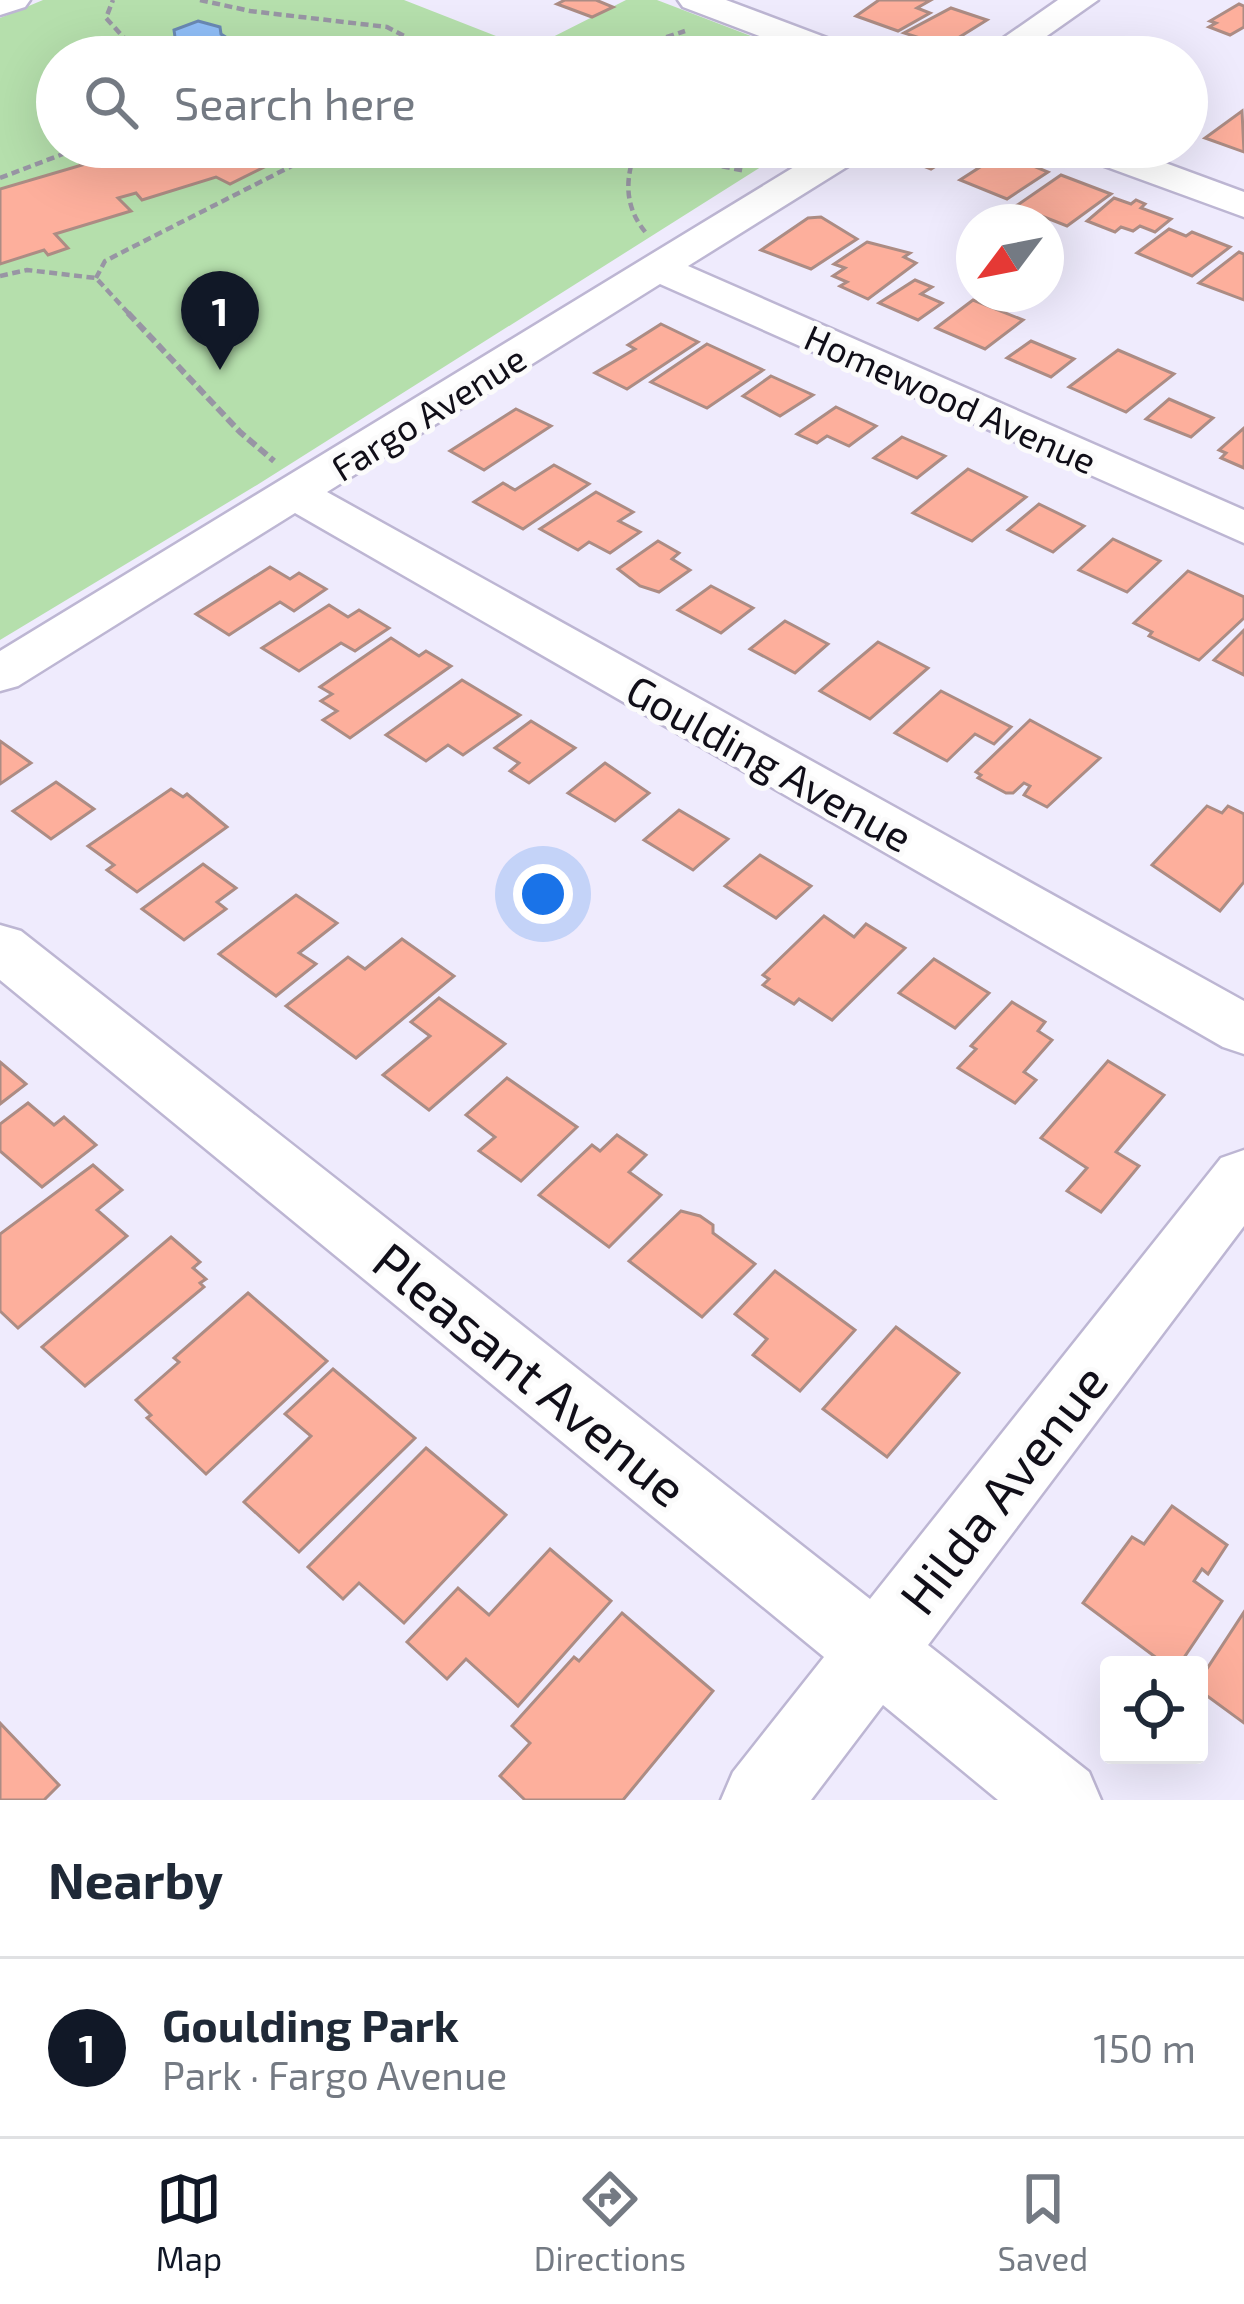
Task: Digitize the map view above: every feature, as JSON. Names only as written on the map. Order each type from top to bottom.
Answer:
[{"type":"street","points":[[0,5],[13,0]]},
{"type":"street","points":[[1025,36],[1081,0]]},
{"type":"street","points":[[711,6],[791,36]]},
{"type":"street","name":"Fargo Avenue","points":[[0,674],[821,168]]},
{"type":"street","points":[[1144,168],[1244,205]]},
{"type":"street","name":"Homewood Avenue","points":[[658,268],[1244,527]]},
{"type":"street","name":"Goulding Avenue","points":[[296,494],[1244,1030]]},
{"type":"street","name":"Pleasant Avenue","points":[[0,946],[1061,1800]]},
{"type":"street","name":"Hilda Avenue","points":[[761,1800],[1244,1177]]},
{"type":"path","points":[[113,0],[106,17],[123,36]]},
{"type":"path","points":[[200,0],[250,11],[387,27],[404,36]]},
{"type":"path","points":[[674,36],[711,6]]},
{"type":"path","points":[[0,178],[36,164]]},
{"type":"path","points":[[96,278],[105,261],[287,168]]},
{"type":"path","points":[[626,168],[635,223],[657,245],[658,268]]},
{"type":"path","points":[[736,168],[802,180]]},
{"type":"path","points":[[0,276],[26,269],[96,278],[231,423],[276,463],[296,494]]},
{"type":"green space","points":[[43,0],[404,0],[496,36],[36,36],[36,168],[759,168],[257,485],[0,640],[0,18]]},
{"type":"green space","points":[[626,0],[657,0],[751,36],[555,36]]},
{"type":"water","points":[[198,21],[220,27],[224,36],[175,36],[174,30]]},
{"type":"building","points":[[596,0],[613,7],[592,17],[557,4]]},
{"type":"building","points":[[879,0],[931,0],[917,8],[930,13],[898,31],[856,16]]},
{"type":"building","points":[[1239,4],[1244,6],[1244,27],[1230,35],[1209,27],[1216,23],[1210,21]]},
{"type":"building","points":[[951,8],[987,20],[961,36],[904,33]]},
{"type":"building","points":[[1242,111],[1244,152],[1208,136]]},
{"type":"building","points":[[72,168],[262,168],[230,184],[216,177],[142,200],[136,193],[118,198],[131,211],[55,234],[68,248],[0,264],[0,189]]},
{"type":"building","points":[[979,168],[1048,172],[1007,199],[960,180]]},
{"type":"building","points":[[1061,175],[1111,194],[1067,226],[1064,204],[1019,204]]},
{"type":"building","points":[[1114,198],[1131,204],[1136,200],[1145,204],[1141,208],[1171,219],[1155,232],[1140,226],[1115,232],[1087,221]]},
{"type":"building","points":[[821,217],[857,239],[811,269],[761,250],[808,218]]},
{"type":"building","points":[[1169,229],[1186,236],[1192,232],[1230,247],[1192,276],[1137,253]]},
{"type":"building","points":[[867,242],[910,253],[904,257],[916,263],[868,299],[840,286],[847,282],[833,276],[845,268],[834,264]]},
{"type":"building","points":[[1239,252],[1244,254],[1244,300],[1199,283]]},
{"type":"building","points":[[915,280],[932,287],[921,294],[942,303],[918,320],[879,303]]},
{"type":"building","points":[[957,312],[1003,312],[1023,320],[985,349],[936,328]]},
{"type":"building","points":[[661,324],[698,342],[627,389],[595,373],[635,349],[628,345]]},
{"type":"building","points":[[1031,341],[1074,359],[1051,377],[1007,358]]},
{"type":"building","points":[[707,344],[763,370],[707,408],[651,382]]},
{"type":"building","points":[[1118,350],[1174,374],[1126,412],[1069,387]]},
{"type":"building","points":[[771,376],[813,395],[780,416],[743,396]]},
{"type":"building","points":[[1169,399],[1213,418],[1191,437],[1146,419]]},
{"type":"building","points":[[836,407],[876,426],[849,446],[827,436],[817,443],[797,434]]},
{"type":"building","points":[[516,409],[551,426],[484,470],[450,451]]},
{"type":"building","points":[[1244,428],[1244,468],[1221,458],[1226,453],[1219,450]]},
{"type":"building","points":[[902,437],[945,456],[917,478],[874,458]]},
{"type":"building","points":[[554,465],[589,484],[523,529],[474,502],[503,483],[515,490]]},
{"type":"building","points":[[968,469],[1026,497],[972,541],[913,513]]},
{"type":"building","points":[[596,492],[633,512],[619,521],[640,532],[610,553],[589,542],[578,550],[540,529]]},
{"type":"building","points":[[1039,504],[1084,526],[1053,552],[1008,530]]},
{"type":"building","points":[[1113,539],[1160,561],[1127,592],[1079,570]]},
{"type":"building","points":[[658,541],[679,553],[672,559],[690,570],[659,592],[640,586],[618,569]]},
{"type":"building","points":[[270,567],[290,579],[299,573],[326,589],[294,611],[280,602],[229,635],[196,614]]},
{"type":"building","points":[[1188,571],[1244,597],[1244,618],[1199,660],[1149,636],[1152,632],[1134,623]]},
{"type":"building","points":[[711,586],[753,608],[721,633],[678,610]]},
{"type":"building","points":[[329,605],[348,617],[359,610],[389,628],[355,651],[341,643],[299,671],[262,648]]},
{"type":"building","points":[[785,621],[828,644],[795,673],[750,649]]},
{"type":"building","points":[[1244,630],[1244,675],[1214,660]]},
{"type":"building","points":[[391,638],[419,656],[426,651],[451,666],[350,738],[323,720],[337,711],[321,701],[332,694],[320,687]]},
{"type":"building","points":[[878,642],[928,668],[870,719],[820,691]]},
{"type":"building","points":[[462,680],[520,715],[463,755],[448,745],[426,761],[386,735]]},
{"type":"building","points":[[941,691],[1011,727],[994,744],[975,734],[947,761],[895,733]]},
{"type":"building","points":[[1030,720],[1100,758],[1047,807],[1024,795],[1030,786],[1024,783],[1006,793],[978,778],[981,775],[976,772]]},
{"type":"building","points":[[531,721],[575,748],[529,783],[510,771],[519,763],[495,748]]},
{"type":"building","points":[[0,741],[31,763],[0,784]]},
{"type":"building","points":[[605,763],[649,793],[615,821],[568,793]]},
{"type":"building","points":[[56,782],[94,809],[51,839],[13,811]]},
{"type":"building","points":[[171,789],[183,797],[187,794],[227,827],[137,892],[107,870],[114,865],[88,846]]},
{"type":"building","points":[[1207,806],[1222,813],[1228,806],[1244,814],[1244,882],[1220,911],[1152,865]]},
{"type":"building","points":[[679,810],[728,839],[693,870],[644,840]]},
{"type":"building","points":[[760,855],[811,886],[776,918],[725,886]]},
{"type":"building","points":[[203,864],[236,888],[217,902],[226,909],[184,940],[142,909]]},
{"type":"building","points":[[296,895],[337,923],[299,953],[316,964],[276,996],[219,954]]},
{"type":"building","points":[[824,916],[854,937],[866,924],[905,948],[832,1020],[799,999],[794,1004],[763,985],[769,979],[763,975]]},
{"type":"building","points":[[402,939],[454,976],[356,1058],[286,1006],[348,957],[365,969]]},
{"type":"building","points":[[934,959],[989,993],[955,1028],[899,993]]},
{"type":"building","points":[[439,998],[505,1044],[429,1110],[383,1075],[430,1036],[411,1022]]},
{"type":"building","points":[[1012,1002],[1045,1022],[1038,1031],[1052,1040],[1024,1072],[1036,1080],[1015,1103],[958,1068],[976,1049],[971,1046]]},
{"type":"building","points":[[1108,1061],[1164,1095],[1116,1152],[1139,1166],[1101,1212],[1067,1191],[1087,1168],[1041,1138]]},
{"type":"building","points":[[0,1062],[26,1084],[0,1104]]},
{"type":"building","points":[[507,1078],[577,1127],[521,1181],[479,1151],[495,1137],[466,1115]]},
{"type":"building","points":[[28,1103],[54,1125],[64,1117],[96,1145],[42,1187],[0,1151],[0,1124]]},
{"type":"building","points":[[617,1135],[646,1155],[629,1172],[661,1195],[609,1247],[539,1195],[592,1145],[600,1151]]},
{"type":"building","points":[[93,1165],[122,1190],[97,1210],[127,1236],[18,1328],[0,1311],[0,1234]]},
{"type":"building","points":[[681,1211],[713,1225],[713,1233],[755,1264],[702,1317],[629,1261]]},
{"type":"building","points":[[171,1237],[200,1262],[193,1268],[206,1279],[200,1283],[204,1287],[85,1386],[42,1347]]},
{"type":"building","points":[[775,1271],[855,1330],[800,1391],[753,1355],[767,1339],[735,1314]]},
{"type":"building","points":[[248,1293],[327,1361],[206,1474],[147,1418],[151,1415],[136,1400],[179,1362],[174,1358]]},
{"type":"building","points":[[896,1327],[959,1373],[887,1457],[823,1409]]},
{"type":"building","points":[[333,1369],[415,1438],[299,1552],[244,1502],[311,1436],[285,1414]]},
{"type":"building","points":[[426,1448],[506,1515],[404,1623],[359,1583],[343,1599],[308,1567]]},
{"type":"building","points":[[1172,1506],[1227,1545],[1208,1574],[1202,1569],[1194,1581],[1222,1601],[1185,1656],[1154,1656],[1083,1603],[1132,1537],[1144,1544]]},
{"type":"building","points":[[550,1549],[611,1601],[518,1706],[466,1659],[447,1679],[407,1642],[458,1588],[489,1615]]},
{"type":"building","points":[[1244,1612],[1244,1723],[1208,1697],[1208,1667]]},
{"type":"building","points":[[622,1613],[713,1691],[623,1800],[525,1800],[500,1776],[530,1743],[512,1726],[574,1657],[579,1661]]},
{"type":"building","points":[[0,1723],[59,1785],[44,1800],[0,1800]]},
{"type":"place","name":"Goulding Park","points":[[220,370]]}]
